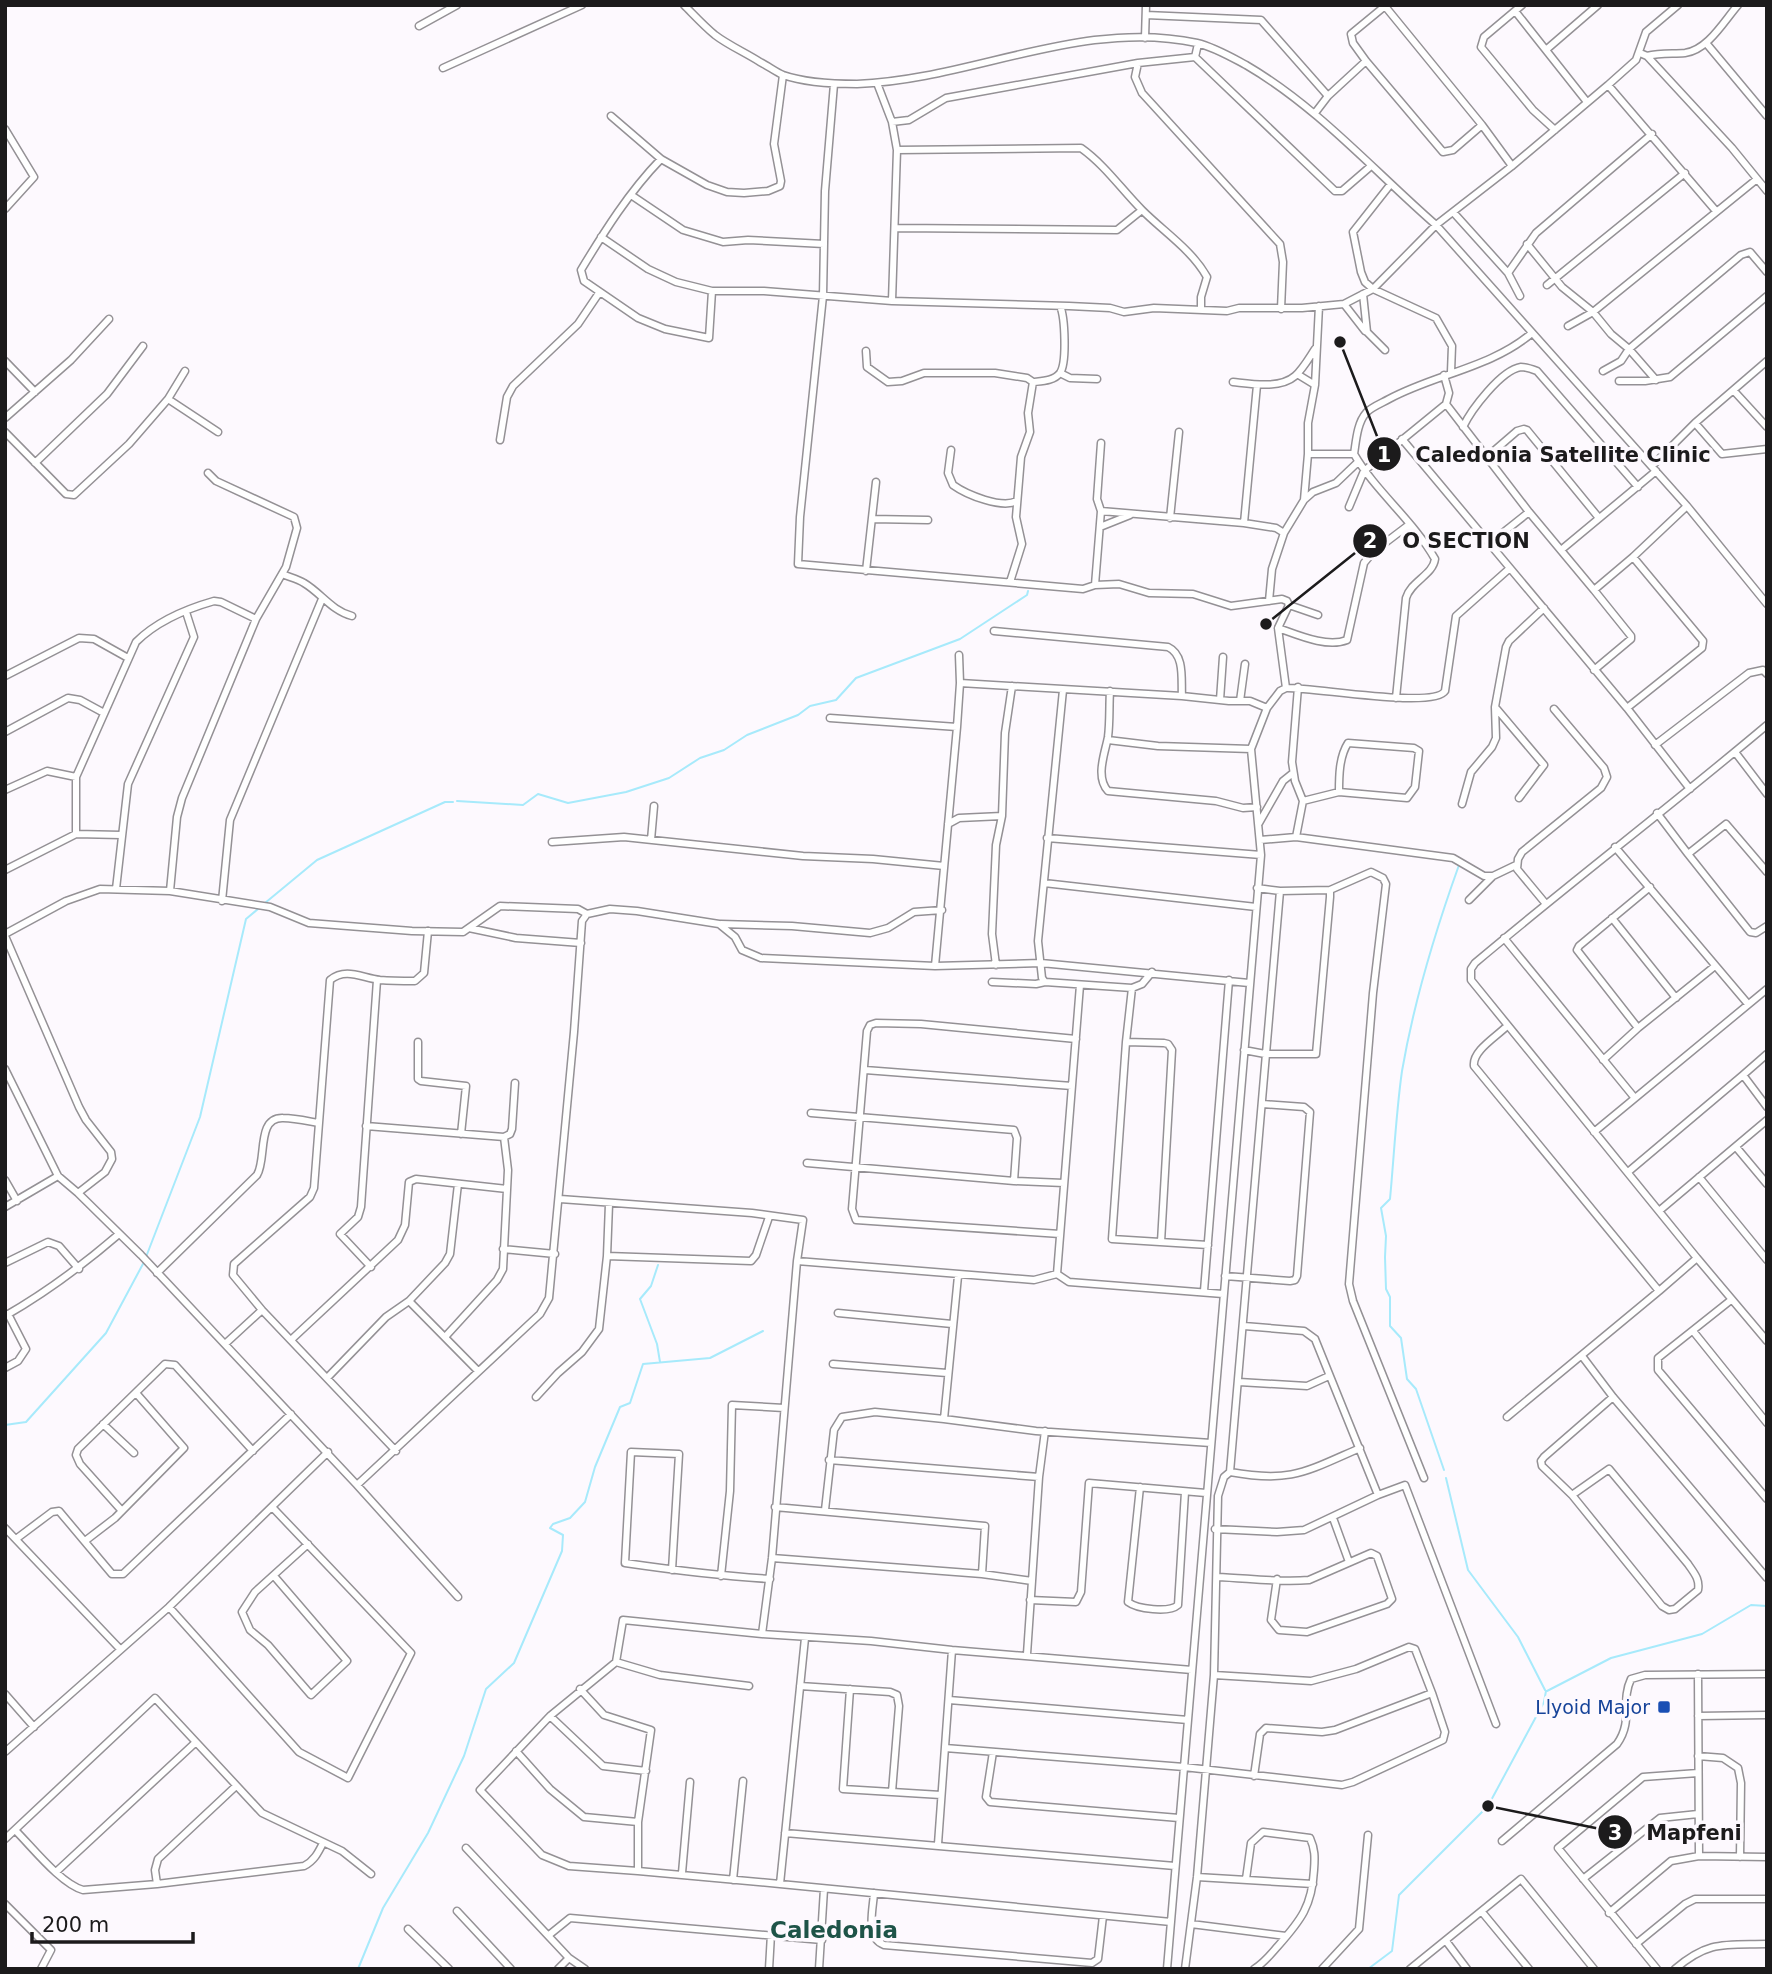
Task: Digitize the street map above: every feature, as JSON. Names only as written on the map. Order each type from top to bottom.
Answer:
[{"type":"street","points":[[419,26],[457,5]]},
{"type":"street","points":[[443,68],[583,5]]},
{"type":"street","points":[[684,5],[716,36],[783,75],[834,84],[877,83],[932,76],[1058,45],[1113,38],[1145,38],[1198,44],[1227,55],[1268,79],[1315,113],[1436,225],[1687,506],[1767,604]]},
{"type":"street","points":[[1145,38],[1146,5]]},
{"type":"street","points":[[1522,5],[1484,37],[1481,47],[1533,110],[1555,130]]},
{"type":"street","points":[[1547,49],[1598,5]]},
{"type":"street","points":[[1678,5],[1646,32],[1640,43],[1643,55],[1732,148],[1767,191]]},
{"type":"street","points":[[601,237],[648,270],[676,282],[712,291],[764,291],[892,301],[1110,308],[1124,312],[1154,308],[1227,311],[1239,307],[1281,309],[1344,304],[1373,289],[1436,225],[1512,166],[1643,55],[1688,52],[1706,43],[1738,5]]},
{"type":"street","points":[[1482,125],[1453,150],[1443,152],[1366,61],[1353,44],[1351,34],[1384,6],[1482,125],[1512,166]]},
{"type":"street","points":[[1515,11],[1587,102]]},
{"type":"street","points":[[1146,15],[1261,20],[1328,96]]},
{"type":"street","points":[[1706,43],[1767,116]]},
{"type":"street","points":[[1195,57],[1198,44]]},
{"type":"street","points":[[892,122],[909,120],[946,98],[1138,63],[1195,57],[1335,191],[1342,191],[1371,166]]},
{"type":"street","points":[[1315,113],[1328,96],[1366,61]]},
{"type":"street","points":[[1138,63],[1135,78],[1142,93],[1280,244],[1283,262],[1281,309]]},
{"type":"street","points":[[611,116],[661,159],[707,185],[727,192],[744,193],[776,188],[781,181],[774,144],[783,75]]},
{"type":"street","points":[[877,83],[892,122],[897,150],[892,301]]},
{"type":"street","points":[[834,84],[826,180],[823,296],[800,517],[798,564],[1083,589],[1095,584],[1119,584],[1149,593],[1193,594],[1231,606],[1282,599],[1289,605],[1318,615]]},
{"type":"street","points":[[1608,85],[1716,211]]},
{"type":"street","points":[[5,129],[34,177],[5,209]]},
{"type":"street","points":[[1507,273],[1536,233],[1651,134]]},
{"type":"street","points":[[897,150],[1081,148],[1200,264],[1207,277],[1201,297],[1201,309]]},
{"type":"street","points":[[661,159],[601,237],[581,270],[584,281],[651,324],[709,338],[712,291]]},
{"type":"street","points":[[1547,285],[1685,173]]},
{"type":"street","points":[[1568,326],[1593,312],[1757,180]]},
{"type":"street","points":[[1349,507],[1364,471],[1446,404],[1448,393],[1452,346],[1436,318],[1373,289],[1365,282],[1352,236],[1390,185]]},
{"type":"street","points":[[631,195],[683,230],[723,242],[748,240],[824,244]]},
{"type":"street","points":[[896,228],[1117,230],[1142,210]]},
{"type":"street","points":[[1453,212],[1507,273],[1520,296]]},
{"type":"street","points":[[1527,244],[1555,279],[1593,312],[1656,380]]},
{"type":"street","points":[[1604,371],[1620,361],[1629,349],[1741,255],[1750,252],[1754,254],[1767,272]]},
{"type":"street","points":[[500,440],[508,397],[513,386],[578,324],[599,293]]},
{"type":"street","points":[[1363,294],[1367,332]]},
{"type":"street","points":[[1619,381],[1670,377],[1767,296]]},
{"type":"street","points":[[1344,304],[1385,350]]},
{"type":"street","points":[[866,351],[867,367],[888,382],[902,381],[924,373],[995,373],[1027,378],[1033,382],[1054,378],[1063,365],[1064,314],[1060,306]]},
{"type":"street","points":[[1064,314],[1069,306]]},
{"type":"street","points":[[1304,500],[1308,423],[1315,385],[1319,306]]},
{"type":"street","points":[[5,418],[71,360],[108,319]]},
{"type":"street","points":[[1396,698],[1406,598],[1413,584],[1432,569],[1435,563],[1426,543],[1358,462],[1354,454],[1361,422],[1366,412],[1398,395],[1489,359],[1532,333]]},
{"type":"street","points":[[35,463],[107,394],[143,346]]},
{"type":"street","points":[[1233,382],[1257,385],[1289,381],[1317,347]]},
{"type":"street","points":[[5,361],[36,391]]},
{"type":"street","points":[[1561,550],[1638,487],[1695,423],[1767,361]]},
{"type":"street","points":[[1463,427],[1469,414],[1506,375],[1520,367],[1530,368],[1537,371],[1638,487]]},
{"type":"street","points":[[5,432],[66,494],[75,494],[129,444],[167,399],[185,372]]},
{"type":"street","points":[[1060,373],[1070,378],[1097,379]]},
{"type":"street","points":[[1297,374],[1315,385]]},
{"type":"street","points":[[1010,582],[1022,544],[1016,517],[1017,500],[1021,457],[1030,432],[1028,413],[1033,382]]},
{"type":"street","points":[[1244,523],[1257,385]]},
{"type":"street","points":[[1734,390],[1767,427]]},
{"type":"street","points":[[167,399],[218,432]]},
{"type":"street","points":[[1446,404],[1529,512],[1631,636],[1631,639],[1594,670]]},
{"type":"street","points":[[1695,423],[1722,454],[1767,449]]},
{"type":"street","points":[[1488,456],[1517,430],[1524,429],[1599,518]]},
{"type":"street","points":[[1170,518],[1179,432]]},
{"type":"street","points":[[1402,439],[1627,708],[1690,789]]},
{"type":"street","points":[[1095,584],[1101,511],[1097,499],[1101,443]]},
{"type":"street","points":[[951,450],[948,473],[953,485],[983,500],[1011,504],[1017,500]]},
{"type":"street","points":[[1308,454],[1354,454]]},
{"type":"street","points":[[1269,601],[1272,569],[1284,533],[1304,500],[1313,492],[1336,483],[1358,462]]},
{"type":"street","points":[[170,891],[177,817],[182,798],[256,619],[282,574],[298,528],[295,517],[216,481],[208,473]]},
{"type":"street","points":[[866,570],[876,482]]},
{"type":"street","points":[[1594,590],[1687,506]]},
{"type":"street","points":[[1101,511],[1244,523],[1276,528],[1284,533]]},
{"type":"street","points":[[1490,543],[1529,512]]},
{"type":"street","points":[[1100,527],[1132,514]]},
{"type":"street","points":[[872,519],[928,520]]},
{"type":"street","points":[[1278,628],[1311,639],[1341,643],[1347,640],[1364,563],[1373,552],[1410,524]]},
{"type":"street","points":[[1627,708],[1702,648],[1703,641],[1633,557]]},
{"type":"street","points":[[1167,1969],[1261,855],[1251,749],[1267,708],[1280,691],[1286,688],[1396,698],[1434,699],[1444,694],[1455,616],[1510,568]]},
{"type":"street","points":[[282,574],[304,583],[322,599],[344,614],[352,616]]},
{"type":"street","points":[[222,901],[230,820],[322,599]]},
{"type":"street","points":[[76,834],[76,777],[128,658],[145,633],[161,622],[205,604],[221,602],[256,619]]},
{"type":"street","points":[[1286,688],[1278,628],[1289,605]]},
{"type":"street","points":[[1462,804],[1471,772],[1492,747],[1496,738],[1495,707],[1506,647],[1544,608]]},
{"type":"street","points":[[116,889],[128,785],[194,638],[186,612]]},
{"type":"street","points":[[994,631],[1168,647],[1178,654],[1182,696]]},
{"type":"street","points":[[5,676],[79,638],[94,639],[128,658]]},
{"type":"street","points":[[935,966],[957,727],[959,654]]},
{"type":"street","points":[[1220,700],[1223,657]]},
{"type":"street","points":[[1240,701],[1245,664]]},
{"type":"street","points":[[1655,745],[1749,673],[1763,670],[1767,674]]},
{"type":"street","points":[[960,682],[1254,702],[1267,708]]},
{"type":"street","points":[[996,965],[992,934],[996,845],[1002,816],[1005,733],[1012,685]]},
{"type":"street","points":[[1296,837],[1303,801],[1293,773],[1292,752],[1298,687]]},
{"type":"street","points":[[1045,982],[1042,978],[1038,941],[1063,690]]},
{"type":"street","points":[[1110,691],[1108,740],[1104,749],[1102,778],[1108,791],[1257,807]]},
{"type":"street","points":[[5,733],[68,698],[80,700],[104,713]]},
{"type":"street","points":[[1495,707],[1544,761],[1542,770],[1519,798]]},
{"type":"street","points":[[1469,900],[1493,876],[1516,865],[1522,852],[1601,788],[1606,777],[1604,768],[1555,709]]},
{"type":"street","points":[[830,718],[957,727]]},
{"type":"street","points":[[1767,725],[1475,963],[1470,975],[1507,1027],[1767,1341]]},
{"type":"street","points":[[1108,740],[1158,746],[1251,749]]},
{"type":"street","points":[[1303,801],[1339,792],[1407,798],[1415,787],[1419,751],[1414,748],[1348,743],[1344,749],[1339,774],[1339,792]]},
{"type":"street","points":[[1735,752],[1767,794]]},
{"type":"street","points":[[5,790],[47,771],[76,777]]},
{"type":"street","points":[[1259,823],[1283,781],[1293,773]]},
{"type":"street","points":[[651,840],[654,807]]},
{"type":"street","points":[[1657,813],[1750,932],[1756,933],[1767,926]]},
{"type":"street","points":[[948,824],[959,818],[1002,816]]},
{"type":"street","points":[[1688,854],[1726,824],[1767,872]]},
{"type":"street","points":[[5,870],[76,834],[121,835]]},
{"type":"street","points":[[552,842],[607,837],[803,856],[944,866]]},
{"type":"street","points":[[1260,840],[1296,837],[1453,858],[1484,876],[1493,876]]},
{"type":"street","points":[[1047,838],[1261,855]]},
{"type":"street","points":[[1615,847],[1748,1004]]},
{"type":"street","points":[[1516,865],[1546,904]]},
{"type":"street","points":[[1257,888],[1280,891],[1330,890],[1371,872],[1377,874],[1386,884],[1372,1005],[1349,1284],[1353,1301],[1424,1478]]},
{"type":"street","points":[[1044,883],[1256,907]]},
{"type":"street","points":[[1638,1028],[1577,950],[1650,887]]},
{"type":"street","points":[[79,1193],[105,1172],[112,1159],[111,1152],[79,1107],[5,935],[66,901],[100,889],[170,891],[270,907],[309,923],[458,933],[500,906],[578,909],[587,915]]},
{"type":"street","points":[[1244,1050],[1265,1054],[1316,1054],[1330,890]]},
{"type":"street","points":[[1185,1969],[1197,1877],[1214,1675],[1217,1577],[1215,1529],[1220,1486],[1230,1472],[1264,1104],[1265,1054],[1280,891]]},
{"type":"street","points":[[357,1485],[540,1314],[550,1298],[582,921],[587,915],[610,909],[719,924],[792,926],[870,933],[888,928],[914,912],[942,910]]},
{"type":"street","points":[[1612,918],[1676,998]]},
{"type":"street","points":[[719,924],[735,937],[742,950],[761,958],[935,966],[1041,964],[1152,972],[1249,983]]},
{"type":"street","points":[[469,928],[516,938],[581,943]]},
{"type":"street","points":[[396,1451],[262,1310],[233,1275],[232,1270],[234,1264],[310,1197],[314,1188],[330,980],[337,975],[347,974],[377,980],[415,981],[421,978],[424,973],[428,931]]},
{"type":"street","points":[[1504,939],[1634,1097]]},
{"type":"street","points":[[1604,1060],[1638,1028],[1715,966]]},
{"type":"street","points":[[992,982],[1045,982],[1132,988],[1142,984],[1152,972]]},
{"type":"street","points":[[370,1267],[340,1234],[361,1211],[377,980]]},
{"type":"street","points":[[1204,1292],[1229,980]]},
{"type":"street","points":[[1057,1274],[1080,985]]},
{"type":"street","points":[[1132,988],[1112,1238],[1208,1245]]},
{"type":"street","points":[[1594,1132],[1767,989]]},
{"type":"street","points":[[1060,1234],[858,1221],[854,1218],[852,1209],[867,1031],[870,1025],[921,1024],[1076,1039]]},
{"type":"street","points":[[1507,1027],[1474,1057],[1474,1066],[1659,1291]]},
{"type":"street","points":[[418,1042],[418,1079],[466,1086],[461,1134]]},
{"type":"street","points":[[1126,1042],[1164,1043],[1172,1050],[1161,1242]]},
{"type":"street","points":[[1628,1172],[1767,1054]]},
{"type":"street","points":[[5,1069],[58,1177],[79,1193],[141,1255],[328,1452],[458,1597]]},
{"type":"street","points":[[865,1070],[1072,1086]]},
{"type":"street","points":[[1744,1076],[1767,1107]]},
{"type":"street","points":[[366,1126],[505,1137],[512,1129],[515,1083]]},
{"type":"street","points":[[1225,1276],[1295,1280],[1310,1112],[1304,1107],[1264,1104]]},
{"type":"street","points":[[811,1113],[1014,1130],[1017,1138],[1014,1181]]},
{"type":"street","points":[[157,1273],[257,1175],[263,1161],[265,1130],[271,1122],[282,1118],[318,1123]]},
{"type":"street","points":[[1659,1211],[1767,1121]]},
{"type":"street","points":[[445,1337],[500,1275],[508,1170],[505,1137]]},
{"type":"street","points":[[1736,1147],[1767,1184]]},
{"type":"street","points":[[807,1163],[1064,1183]]},
{"type":"street","points":[[5,1207],[58,1177]]},
{"type":"street","points":[[1699,1177],[1767,1259]]},
{"type":"street","points":[[292,1339],[398,1240],[403,1231],[409,1182],[416,1179],[507,1189]]},
{"type":"street","points":[[5,1180],[17,1201]]},
{"type":"street","points":[[327,1378],[386,1317],[409,1301],[445,1264],[450,1254],[458,1184]]},
{"type":"street","points":[[560,1199],[752,1213],[803,1220],[797,1261],[770,1579],[762,1634]]},
{"type":"street","points":[[536,1396],[595,1336],[600,1322],[607,1256],[609,1204]]},
{"type":"street","points":[[607,1256],[751,1261],[757,1255],[769,1217]]},
{"type":"street","points":[[5,1368],[18,1362],[26,1349],[7,1315],[79,1269],[119,1234]]},
{"type":"street","points":[[5,1263],[48,1242],[59,1246],[79,1269]]},
{"type":"street","points":[[503,1249],[555,1254]]},
{"type":"street","points":[[1507,1417],[1697,1258]]},
{"type":"street","points":[[797,1261],[1034,1280],[1057,1274],[1069,1282],[1223,1294]]},
{"type":"street","points":[[944,1419],[958,1276]]},
{"type":"street","points":[[1731,1300],[1658,1359],[1657,1370],[1767,1499]]},
{"type":"street","points":[[409,1301],[478,1371]]},
{"type":"street","points":[[225,1344],[262,1310]]},
{"type":"street","points":[[838,1313],[952,1324]]},
{"type":"street","points":[[1244,1326],[1310,1334],[1315,1339],[1378,1495]]},
{"type":"street","points":[[1693,1331],[1767,1423]]},
{"type":"street","points":[[1582,1356],[1767,1578]]},
{"type":"street","points":[[122,1511],[88,1474],[76,1455],[82,1443],[165,1364],[172,1363],[253,1451]]},
{"type":"street","points":[[833,1364],[947,1373]]},
{"type":"street","points":[[1239,1382],[1307,1386],[1329,1376]]},
{"type":"street","points":[[85,1541],[122,1511],[184,1448],[135,1393]]},
{"type":"street","points":[[1572,1495],[1609,1469],[1697,1576],[1698,1590],[1675,1609],[1669,1610],[1662,1606],[1572,1495],[1546,1471],[1541,1461],[1613,1396]]},
{"type":"street","points":[[721,1576],[730,1491],[732,1405],[784,1408]]},
{"type":"street","points":[[825,1510],[834,1430],[842,1417],[875,1412],[1045,1431],[1211,1443]]},
{"type":"street","points":[[16,1539],[55,1510],[59,1511],[113,1574],[124,1574],[291,1414]]},
{"type":"street","points":[[103,1424],[134,1453]]},
{"type":"street","points":[[1027,1654],[1038,1477],[1045,1431]]},
{"type":"street","points":[[1230,1472],[1287,1477],[1302,1474],[1360,1448]]},
{"type":"street","points":[[5,1752],[169,1607],[328,1452]]},
{"type":"street","points":[[672,1570],[679,1454],[631,1452],[625,1563],[672,1570],[721,1576],[770,1579]]},
{"type":"street","points":[[829,1460],[1038,1477]]},
{"type":"street","points":[[1030,1600],[1076,1602],[1081,1592],[1088,1483],[1206,1493]]},
{"type":"street","points":[[1215,1529],[1277,1532],[1304,1530],[1405,1485],[1496,1724]]},
{"type":"street","points":[[1140,1487],[1128,1602],[1135,1606],[1171,1609],[1178,1605],[1185,1492]]},
{"type":"street","points":[[775,1507],[985,1526],[982,1574]]},
{"type":"street","points":[[169,1607],[299,1752],[348,1778],[411,1653],[273,1508]]},
{"type":"street","points":[[1334,1517],[1349,1562]]},
{"type":"street","points":[[5,1528],[120,1649]]},
{"type":"street","points":[[274,1576],[347,1661],[311,1695],[268,1645],[250,1630],[242,1612],[255,1592],[308,1544]]},
{"type":"street","points":[[1217,1577],[1309,1580],[1367,1553],[1375,1554],[1392,1599],[1387,1604],[1307,1632],[1279,1630],[1271,1620],[1277,1579]]},
{"type":"street","points":[[772,1558],[982,1574],[1032,1581]]},
{"type":"street","points":[[1171,1922],[682,1873],[569,1866],[542,1855],[480,1790],[550,1716],[616,1662],[623,1620],[1192,1670]]},
{"type":"street","points":[[780,1884],[805,1638]]},
{"type":"street","points":[[945,1748],[1184,1767],[1329,1785],[1353,1782],[1443,1741],[1445,1732],[1433,1693],[1415,1649],[1409,1647],[1356,1669],[1311,1681],[1214,1675]]},
{"type":"street","points":[[938,1844],[952,1650]]},
{"type":"street","points":[[616,1662],[660,1675],[749,1686]]},
{"type":"street","points":[[1698,1674],[1699,1856]]},
{"type":"street","points":[[1502,1841],[1617,1744],[1627,1725],[1627,1696],[1632,1679],[1645,1675],[1767,1674]]},
{"type":"street","points":[[800,1686],[890,1692],[897,1695],[899,1706],[892,1792]]},
{"type":"street","points":[[580,1689],[604,1715],[651,1730],[638,1822],[638,1871]]},
{"type":"street","points":[[850,1689],[843,1789],[941,1795]]},
{"type":"street","points":[[1254,1776],[1260,1734],[1266,1728],[1322,1732],[1335,1730],[1433,1693]]},
{"type":"street","points":[[5,1694],[34,1727]]},
{"type":"street","points":[[5,1839],[155,1698],[236,1786],[270,1818],[342,1851],[371,1874]]},
{"type":"street","points":[[949,1699],[1188,1720]]},
{"type":"street","points":[[1698,1716],[1767,1715]]},
{"type":"street","points":[[550,1716],[603,1766],[646,1771]]},
{"type":"street","points":[[56,1872],[196,1742]]},
{"type":"street","points":[[516,1751],[550,1788],[584,1816],[638,1822]]},
{"type":"street","points":[[993,1752],[986,1797],[990,1802],[1180,1818]]},
{"type":"street","points":[[1698,1756],[1723,1758],[1738,1768],[1741,1783],[1740,1857]]},
{"type":"street","points":[[1657,1969],[1558,1848],[1643,1777],[1698,1773]]},
{"type":"street","points":[[733,1880],[743,1780]]},
{"type":"street","points":[[682,1873],[690,1782]]},
{"type":"street","points":[[157,1884],[155,1870],[158,1859],[236,1786]]},
{"type":"street","points":[[1583,1879],[1660,1818],[1698,1814]]},
{"type":"street","points":[[15,1830],[67,1884],[83,1890],[304,1866],[311,1863],[323,1843]]},
{"type":"street","points":[[1246,1879],[1251,1843],[1263,1832],[1310,1838],[1315,1850],[1313,1884],[1308,1906],[1300,1920],[1262,1964],[1254,1969]]},
{"type":"street","points":[[785,1833],[1175,1866]]},
{"type":"street","points":[[1322,1969],[1359,1929],[1368,1835]]},
{"type":"street","points":[[466,1848],[569,1958],[585,1969]]},
{"type":"street","points":[[1609,1913],[1671,1860],[1699,1856],[1767,1857]]},
{"type":"street","points":[[1197,1877],[1313,1884]]},
{"type":"street","points":[[1410,1969],[1521,1879],[1594,1969]]},
{"type":"street","points":[[820,1969],[824,1889]]},
{"type":"street","points":[[874,1893],[873,1935],[878,1943],[884,1945],[1092,1963],[1098,1959],[1103,1916]]},
{"type":"street","points":[[1636,1944],[1695,1899],[1767,1899]]},
{"type":"street","points":[[5,1904],[51,1950],[41,1969]]},
{"type":"street","points":[[457,1911],[511,1969]]},
{"type":"street","points":[[1482,1912],[1529,1969]]},
{"type":"street","points":[[549,1935],[570,1918],[822,1940]]},
{"type":"street","points":[[1191,1924],[1286,1936]]},
{"type":"street","points":[[408,1928],[449,1969]]},
{"type":"street","points":[[769,1969],[771,1934]]},
{"type":"street","points":[[1446,1941],[1466,1969]]},
{"type":"street","points":[[1675,1969],[1692,1954],[1707,1947],[1767,1944]]},
{"type":"street","points":[[558,1969],[569,1958]]},
{"type":"waterway","points":[[457,801],[523,805],[538,794],[568,803],[626,792],[669,778],[700,758],[724,750],[747,735],[798,715],[810,706],[836,700],[856,678],[960,639],[1027,595],[1028,591]]},
{"type":"waterway","points":[[265,903],[317,860],[445,802],[453,802]]},
{"type":"waterway","points":[[1444,1470],[1416,1389],[1407,1379],[1401,1338],[1390,1326],[1390,1297],[1386,1289],[1386,1236],[1381,1208],[1390,1199],[1402,1071],[1413,1019],[1434,941],[1459,865]]},
{"type":"waterway","points":[[146,1257],[200,1117],[246,919],[258,909]]},
{"type":"waterway","points":[[5,1425],[26,1422],[106,1333],[144,1262]]},
{"type":"waterway","points":[[658,1265],[651,1286],[640,1299],[657,1344],[660,1362]]},
{"type":"waterway","points":[[358,1969],[383,1908],[428,1833],[464,1756],[486,1689],[514,1663],[562,1551],[563,1535],[550,1528],[553,1524],[570,1518],[585,1502],[595,1467],[620,1407],[630,1403],[643,1364],[710,1358],[763,1331]]},
{"type":"waterway","points":[[1446,1478],[1468,1570],[1518,1637],[1545,1690]]},
{"type":"waterway","points":[[1547,1691],[1611,1658],[1702,1634],[1751,1605],[1767,1606]]},
{"type":"waterway","points":[[1368,1969],[1392,1951],[1399,1895],[1488,1806],[1544,1702],[1546,1691]]},
{"type":"place","name":"Caledonia Satellite Clinic","points":[[1340,342]]},
{"type":"place","name":"O SECTION","points":[[1266,624]]},
{"type":"place","name":"Llyoid Major","points":[[1664,1707]]},
{"type":"place","name":"Mapfeni","points":[[1488,1806]]},
{"type":"district","name":"Caledonia","points":[[834,1930]]}]
